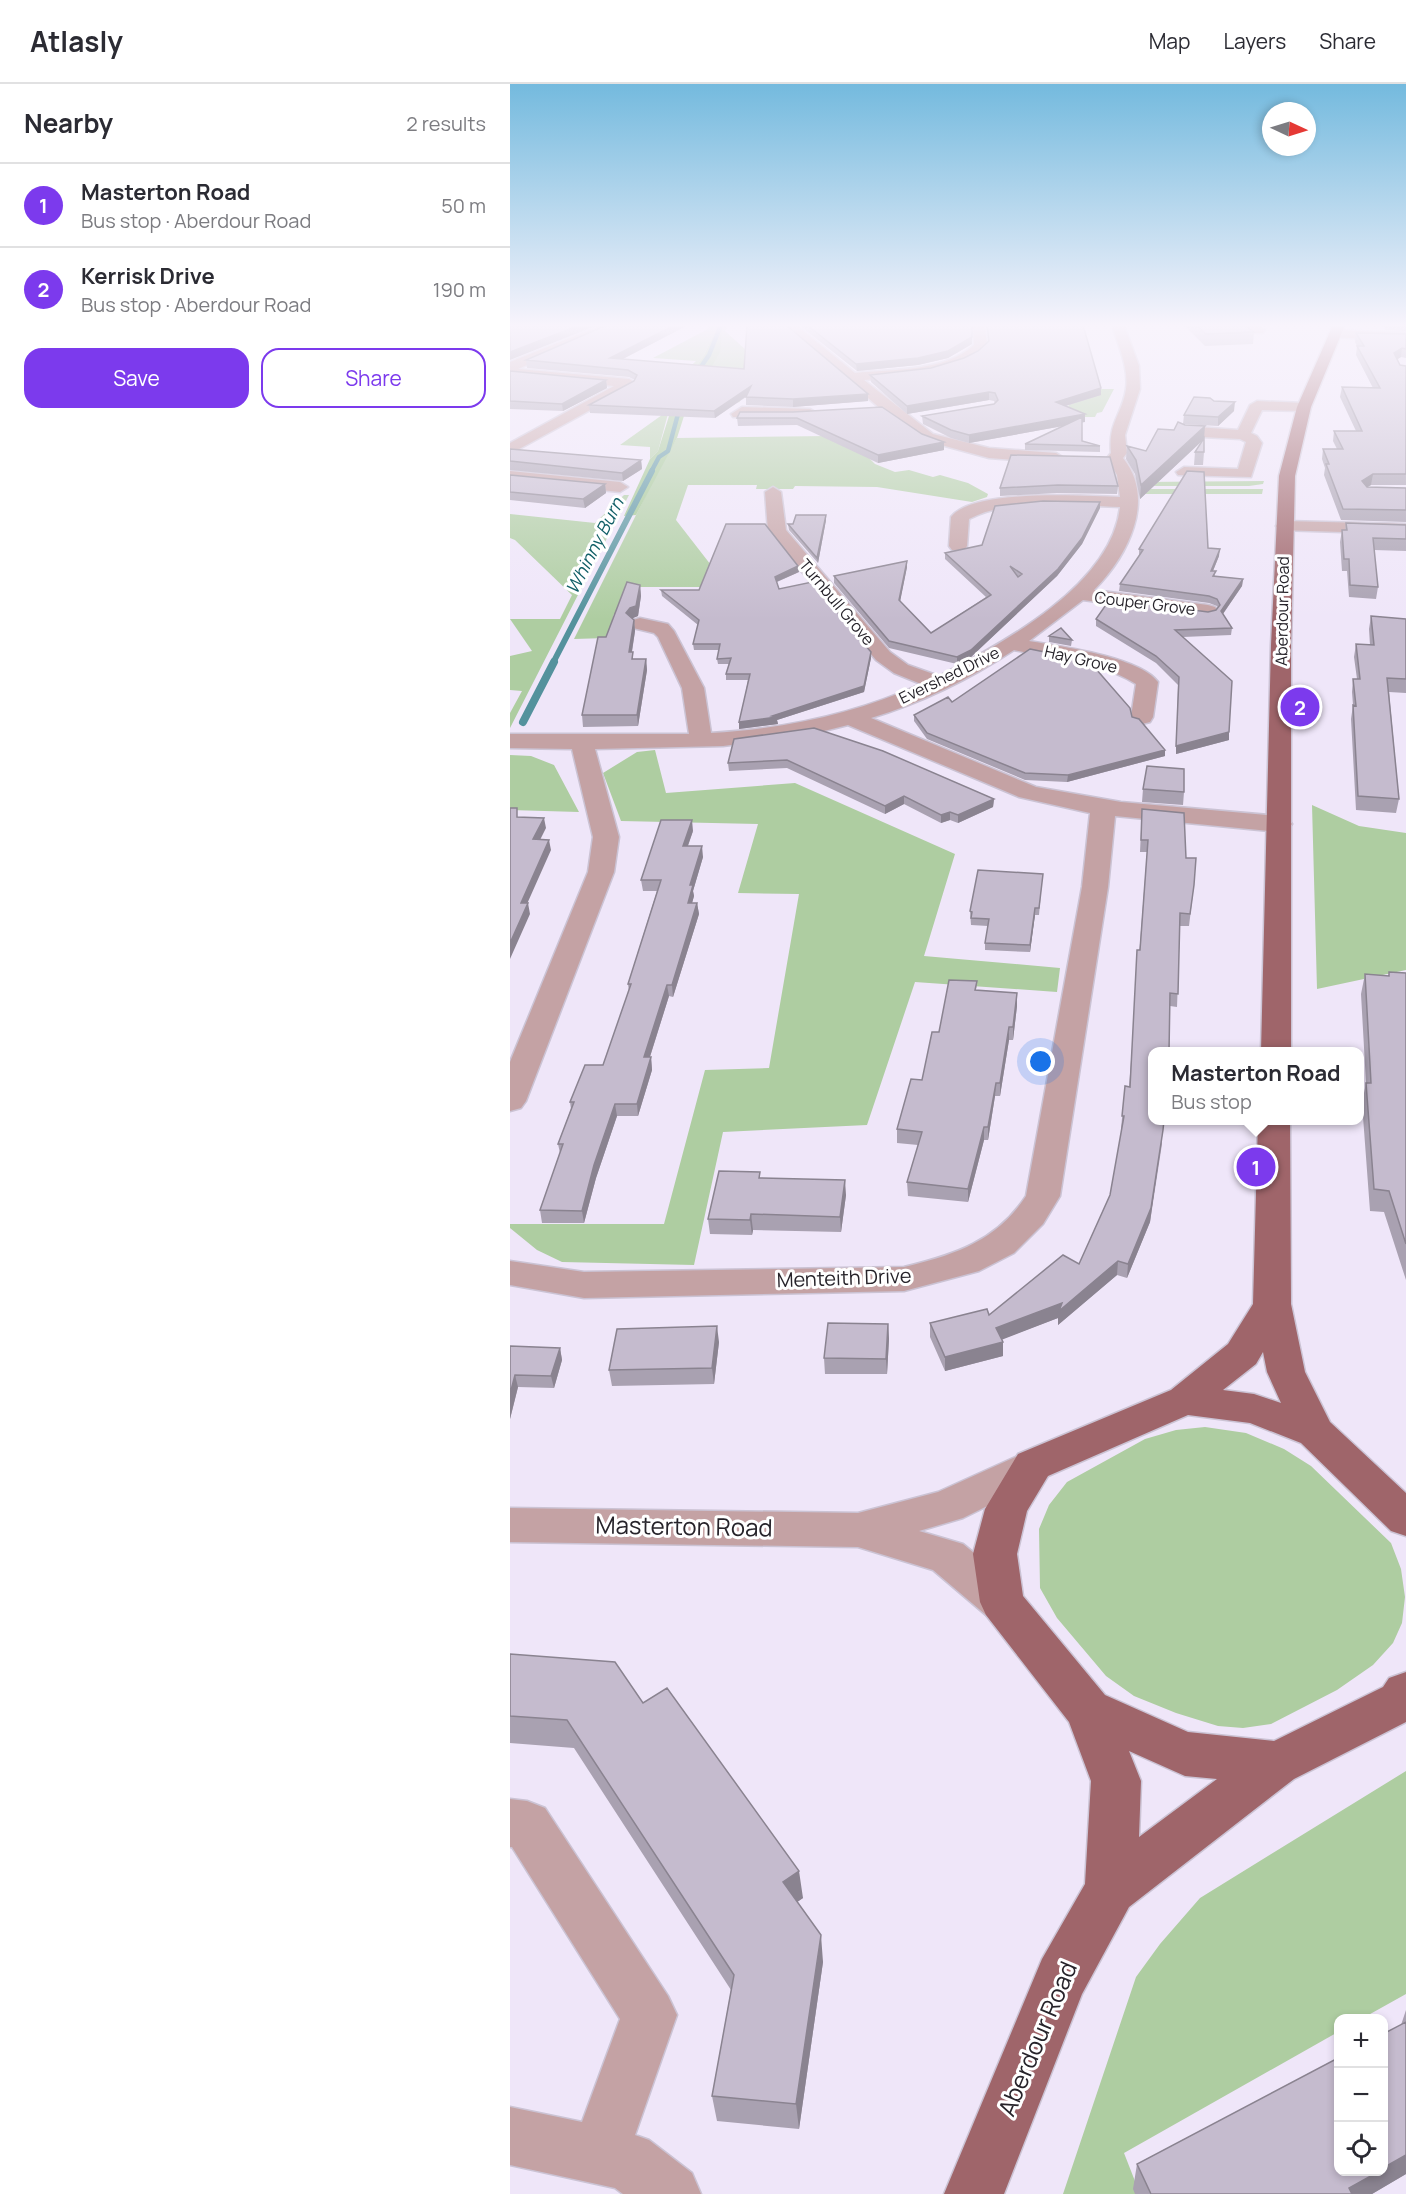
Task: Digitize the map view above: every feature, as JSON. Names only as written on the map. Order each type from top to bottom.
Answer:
[{"type":"main road","name":"Aberdour Road","points":[[1275,1047],[1285,526],[1287,476],[1300,423]]},
{"type":"main road","points":[[1274,1125],[1272,1304],[1286,1372],[1315,1432],[1406,1519]]},
{"type":"main road","points":[[1272,1304],[1242,1354],[1185,1400],[1034,1465],[1006,1509],[995,1554],[1002,1602],[1088,1710],[1185,1754],[1277,1763]]},
{"type":"main road","points":[[1185,1400],[1254,1409],[1315,1432]]},
{"type":"main road","name":"Aberdour Road","points":[[974,2194],[1061,1978],[1112,1889],[1277,1763],[1404,1698]]},
{"type":"main road","name":"Aberdour Road","points":[[1088,1710],[1116,1780],[1112,1889]]},
{"type":"street","points":[[510,449],[559,423]]},
{"type":"street","points":[[908,423],[928,436],[965,449],[1018,456],[1071,458]]},
{"type":"street","name":"Evershed Drive","points":[[510,741],[700,740],[806,728],[850,718],[901,700],[980,663],[1013,644],[1081,594],[1118,548],[1127,527],[1128,502],[1120,466],[1118,435],[1122,423]]},
{"type":"street","points":[[1243,435],[1248,423]]},
{"type":"street","points":[[1184,430],[1243,435],[1252,439],[1254,443],[1245,474],[1184,472]]},
{"type":"street","points":[[510,476],[620,487]]},
{"type":"street","name":"Turnbull Grove","points":[[773,492],[777,531],[883,656],[901,669],[938,683]]},
{"type":"street","points":[[938,533],[958,540],[960,518],[964,513],[1001,504],[1128,502]]},
{"type":"street","points":[[1285,526],[1406,529]]},
{"type":"street","name":"Couper Grove","points":[[1081,594],[1208,611]]},
{"type":"street","points":[[640,624],[661,628],[667,635],[693,688],[700,740]]},
{"type":"street","name":"Hay Grove","points":[[1013,644],[1118,666],[1136,673],[1147,682],[1142,717]]},
{"type":"street","points":[[850,718],[1028,792],[1102,807],[1280,824]]},
{"type":"street","points":[[510,1101],[601,872],[606,837],[582,742]]},
{"type":"street","name":"Menteith Drive","points":[[510,1273],[584,1285],[903,1279],[947,1269],[985,1256],[1012,1238],[1032,1218],[1043,1196],[1095,887],[1102,807]]},
{"type":"street","name":"Masterton Road","points":[[510,1525],[858,1530],[948,1506],[1034,1465]]},
{"type":"street","name":"Masterton Road","points":[[858,1530],[948,1557],[1002,1602]]},
{"type":"street","points":[[510,1823],[527,1825],[649,2014],[599,2155]]},
{"type":"street","points":[[510,2136],[628,2161],[671,2194]]},
{"type":"green space","points":[[650,423],[665,423],[658,451],[650,459],[650,447],[620,445]]},
{"type":"green space","points":[[667,423],[682,423],[677,438],[636,515],[624,516],[650,459],[658,451]]},
{"type":"green space","points":[[827,423],[834,423],[875,464],[895,472],[909,470],[968,483],[988,494],[987,497],[972,502],[877,487],[795,486],[793,489],[756,489],[757,485],[688,485],[676,520],[728,587],[629,587],[619,614],[614,614],[607,638],[574,639],[663,461],[677,438],[828,436]]},
{"type":"green space","points":[[1264,481],[1263,484],[1249,486],[1142,486],[1141,482]]},
{"type":"green space","points":[[1143,489],[1263,489],[1262,494],[1144,494]]},
{"type":"green space","points":[[624,495],[629,495],[510,728],[510,713],[522,691],[510,690],[510,656],[532,651],[510,619],[560,619],[572,595],[515,540],[510,538],[510,514],[595,523]]},
{"type":"green space","points":[[655,750],[666,793],[795,783],[955,854],[924,956],[1060,968],[1057,992],[915,982],[867,1125],[723,1132],[694,1265],[562,1262],[537,1250],[510,1228],[510,1224],[664,1224],[705,1070],[769,1068],[799,894],[738,893],[758,824],[621,821],[603,773],[637,752]]},
{"type":"green space","points":[[510,755],[531,756],[554,765],[579,812],[510,810]]},
{"type":"green space","points":[[1312,805],[1359,826],[1406,833],[1406,970],[1317,989]]},
{"type":"green space","points":[[1205,1427],[1246,1433],[1284,1449],[1311,1466],[1391,1543],[1401,1569],[1405,1597],[1402,1623],[1393,1643],[1373,1665],[1337,1690],[1271,1724],[1243,1728],[1218,1726],[1176,1713],[1134,1696],[1106,1676],[1057,1618],[1040,1588],[1039,1529],[1049,1505],[1067,1482],[1145,1439],[1176,1430]]},
{"type":"green space","points":[[1406,1771],[1406,1994],[1370,2014],[1334,2014],[1334,2034],[1124,2153],[1140,2194],[1063,2194],[1136,1977],[1160,1944],[1200,1898]]},
{"type":"building","points":[[809,423],[906,423],[922,434],[944,442],[878,455]]},
{"type":"building","points":[[937,423],[1033,423],[969,435]]},
{"type":"building","points":[[1068,423],[1082,423],[1082,441],[1100,446],[1025,444]]},
{"type":"building","points":[[1177,423],[1205,426],[1141,485],[1136,460],[1127,446],[1146,451],[1158,429],[1174,430]]},
{"type":"building","points":[[1359,423],[1406,423],[1406,474],[1373,474],[1362,481],[1367,487],[1406,488],[1406,510],[1343,509],[1326,464],[1329,464],[1323,449],[1343,449],[1334,431],[1362,431]]},
{"type":"building","points":[[1204,438],[1204,452],[1195,452]]},
{"type":"building","points":[[510,449],[641,460],[622,473],[510,461]]},
{"type":"building","points":[[1011,455],[1110,457],[1118,486],[1058,485],[1000,488]]},
{"type":"building","points":[[1187,471],[1204,472],[1208,548],[1220,549],[1211,571],[1216,571],[1213,576],[1243,579],[1221,611],[1232,628],[1175,630],[1232,681],[1229,732],[1176,746],[1179,677],[1156,656],[1096,619],[1110,599],[1208,612],[1216,610],[1220,605],[1217,599],[1209,596],[1120,584],[1143,550],[1139,549]]},
{"type":"building","points":[[510,475],[605,484],[583,499],[510,492]]},
{"type":"building","points":[[1043,501],[1100,502],[1082,538],[1058,569],[971,650],[957,657],[889,641],[834,576],[907,561],[899,600],[931,633],[991,595],[945,553],[982,545],[995,506]],"holes":[[[1010,566],[1022,574],[1018,577]]]},
{"type":"building","points":[[796,515],[826,515],[817,558],[788,524],[793,524]]},
{"type":"building","points":[[1346,523],[1406,525],[1406,539],[1373,538],[1378,587],[1350,585],[1349,559],[1344,559],[1342,530],[1347,530]]},
{"type":"building","points":[[726,524],[765,524],[798,566],[775,577],[779,589],[812,582],[871,652],[864,686],[772,716],[777,717],[739,722],[750,674],[726,674],[731,658],[717,659],[720,644],[693,644],[699,620],[661,590],[699,590]]},
{"type":"building","points":[[627,582],[640,585],[636,606],[630,608],[626,613],[634,620],[629,652],[633,652],[632,659],[646,659],[637,715],[582,715],[598,637],[606,637]]},
{"type":"building","points":[[1371,616],[1406,619],[1406,679],[1387,678],[1399,799],[1358,796],[1353,705],[1356,706],[1353,679],[1360,679],[1356,644],[1374,645]]},
{"type":"building","points":[[1061,628],[1072,640],[1049,636]]},
{"type":"building","points":[[1030,649],[1089,661],[1130,708],[1132,717],[1139,719],[1165,750],[1068,775],[1025,773],[927,733],[914,715],[948,697],[952,702]]},
{"type":"building","points":[[814,728],[883,751],[994,799],[958,815],[950,812],[941,815],[904,796],[885,806],[787,760],[728,763],[734,739]]},
{"type":"building","points":[[1147,766],[1184,769],[1184,792],[1143,789]]},
{"type":"building","points":[[510,808],[517,808],[517,817],[544,818],[533,839],[549,840],[521,903],[528,903],[510,943]]},
{"type":"building","points":[[1142,809],[1184,813],[1186,858],[1196,858],[1190,914],[1180,913],[1178,994],[1170,993],[1169,1047],[1148,1047],[1148,1125],[1164,1125],[1151,1208],[1128,1264],[1118,1261],[1059,1311],[1062,1303],[996,1328],[1003,1342],[945,1357],[930,1323],[987,1309],[989,1315],[1063,1255],[1079,1264],[1110,1195],[1124,1116],[1122,1116],[1125,1086],[1130,1087],[1137,950],[1140,950],[1148,840],[1141,840]]},
{"type":"building","points":[[661,820],[692,820],[683,846],[702,846],[690,885],[693,885],[688,903],[697,903],[672,985],[667,985],[644,1057],[651,1057],[637,1104],[615,1104],[594,1165],[582,1211],[540,1210],[563,1144],[558,1144],[574,1102],[570,1102],[585,1065],[603,1065],[631,984],[628,984],[661,880],[641,880]]},
{"type":"building","points":[[978,870],[1043,874],[1039,908],[1035,908],[1030,945],[985,943],[989,919],[971,918],[972,912],[970,911]]},
{"type":"building","points":[[1389,972],[1406,973],[1406,1244],[1389,1191],[1374,1189],[1366,1083],[1371,1083],[1365,974],[1389,976]]},
{"type":"building","points":[[949,980],[977,981],[975,990],[1017,993],[1013,1027],[1009,1027],[1000,1083],[996,1083],[988,1127],[984,1127],[968,1189],[907,1182],[922,1132],[897,1129],[911,1079],[922,1080],[932,1032],[939,1032]]},
{"type":"building","points":[[719,1171],[760,1172],[759,1178],[845,1180],[840,1217],[751,1214],[750,1220],[708,1219]]},
{"type":"building","points":[[828,1323],[888,1324],[886,1359],[824,1358]]},
{"type":"building","points":[[717,1326],[712,1368],[609,1370],[617,1329]]},
{"type":"building","points":[[510,1346],[560,1348],[551,1376],[515,1375],[510,1394]]},
{"type":"building","points":[[510,1654],[615,1662],[643,1703],[667,1688],[799,1871],[783,1882],[821,1935],[796,2104],[712,2096],[734,1975],[567,1720],[510,1716]]},
{"type":"building","points":[[1406,2022],[1406,2155],[1388,2165],[1388,2068],[1388,2031]]},
{"type":"building","points":[[1334,2060],[1334,2176],[1371,2176],[1349,2188],[1352,2194],[1151,2194],[1137,2164]]},
{"type":"waterway","name":"Whinny Burn","points":[[651,472],[659,457],[668,451],[675,423]]},
{"type":"waterway","name":"Whinny Burn","points":[[553,663],[652,471]]},
{"type":"waterway","name":"Whinny Burn","points":[[523,722],[554,662]]},
{"type":"place","name":"Kerrisk Drive","points":[[1300,707]]},
{"type":"place","name":"Masterton Road","points":[[1256,1167]]}]
